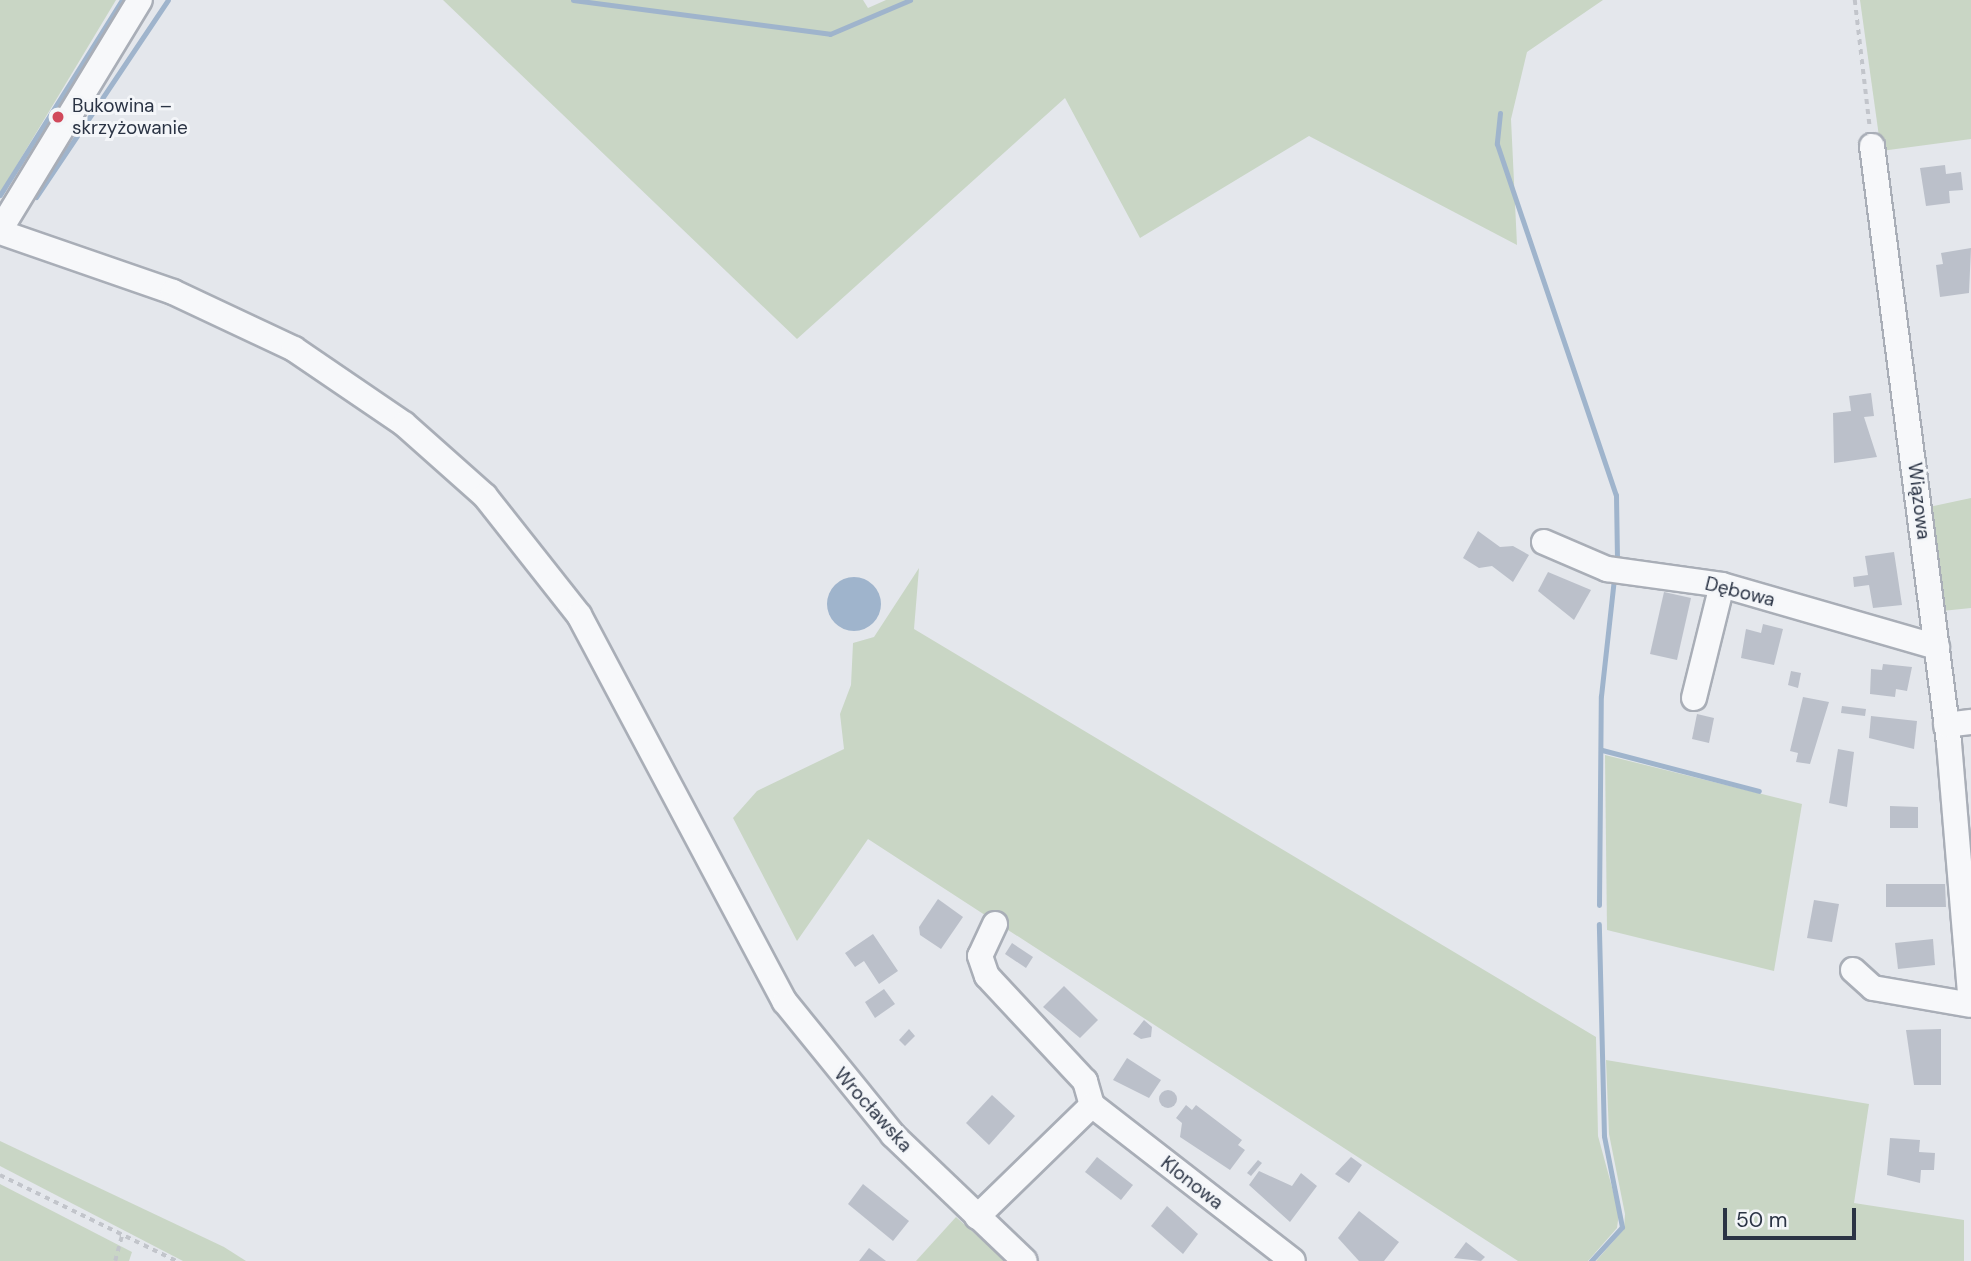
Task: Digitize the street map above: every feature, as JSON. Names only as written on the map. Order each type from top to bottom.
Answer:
[{"type":"street","points":[[0,231],[141,0]]},
{"type":"street","name":"Wiązowa","points":[[1872,146],[1937,647],[1971,1004]]},
{"type":"street","name":"Wrocławska","points":[[0,231],[173,292],[294,349],[404,424],[485,496],[586,627],[746,938],[857,1097],[1025,1261]]},
{"type":"street","name":"Dębowa","points":[[1544,542],[1607,569],[1722,585],[1937,647]]},
{"type":"street","points":[[1694,698],[1722,585]]},
{"type":"street","points":[[1946,725],[1971,722]]},
{"type":"street","name":"Klonowa","points":[[995,924],[980,956],[987,976],[1085,1081],[1092,1105],[1293,1261]]},
{"type":"street","points":[[1853,970],[1873,988],[1971,1004]]},
{"type":"street","points":[[977,1217],[1092,1105]]},
{"type":"path","points":[[1855,0],[1872,146]]},
{"type":"path","points":[[0,1175],[176,1261]]},
{"type":"path","points":[[115,1261],[122,1234]]},
{"type":"green space","points":[[0,0],[116,0],[0,193]]},
{"type":"green space","points":[[443,0],[863,0],[868,8],[886,0],[1603,0],[1527,52],[1511,119],[1517,245],[1309,136],[1140,238],[1065,98],[797,339]]},
{"type":"green space","points":[[1860,0],[1971,0],[1971,139],[1881,151]]},
{"type":"green space","points":[[1971,498],[1971,608],[1942,611],[1929,507]]},
{"type":"green space","points":[[919,568],[914,629],[1596,1037],[1598,1136],[1619,1213],[1617,1228],[1588,1261],[1518,1261],[868,839],[797,941],[733,818],[757,791],[844,749],[840,714],[851,685],[853,643],[874,637]]},
{"type":"green space","points":[[1605,755],[1802,804],[1774,971],[1607,930]]},
{"type":"green space","points":[[1606,1060],[1869,1104],[1854,1203],[1964,1220],[1964,1261],[1596,1261],[1624,1229],[1625,1214],[1609,1134]]},
{"type":"green space","points":[[0,1141],[224,1247],[246,1261],[183,1261],[0,1166]]},
{"type":"green space","points":[[0,1184],[132,1252],[129,1261],[0,1261]]},
{"type":"green space","points":[[956,1217],[1006,1261],[916,1261]]},
{"type":"water","points":[[859,577],[869,581],[877,589],[881,604],[877,619],[869,627],[849,631],[839,627],[831,619],[827,599],[831,589],[839,581]]},
{"type":"building","points":[[1945,165],[1946,174],[1961,172],[1963,190],[1949,191],[1950,203],[1926,206],[1920,168]]},
{"type":"building","points":[[1971,248],[1969,293],[1940,297],[1936,265],[1943,264],[1941,253]]},
{"type":"building","points":[[1871,393],[1874,416],[1864,417],[1877,457],[1834,463],[1833,413],[1851,411],[1849,396]]},
{"type":"building","points":[[1478,531],[1500,547],[1513,546],[1529,555],[1513,582],[1492,566],[1479,568],[1463,558]]},
{"type":"building","points":[[1894,552],[1902,605],[1873,608],[1869,585],[1854,587],[1853,577],[1868,575],[1865,556]]},
{"type":"building","points":[[1548,572],[1591,590],[1574,620],[1538,591]]},
{"type":"building","points":[[1664,592],[1691,598],[1677,660],[1650,654]]},
{"type":"building","points":[[1763,624],[1783,629],[1774,665],[1741,658],[1746,629],[1761,633]]},
{"type":"building","points":[[1883,664],[1912,667],[1907,691],[1896,689],[1895,697],[1870,694],[1871,669],[1882,670]]},
{"type":"building","points":[[1791,671],[1801,673],[1798,688],[1788,685]]},
{"type":"building","points":[[1803,697],[1829,702],[1810,764],[1796,762],[1798,753],[1790,751]]},
{"type":"building","points":[[1842,706],[1866,709],[1865,716],[1841,713]]},
{"type":"building","points":[[1697,714],[1714,718],[1709,743],[1692,739]]},
{"type":"building","points":[[1871,716],[1917,721],[1914,749],[1869,738]]},
{"type":"building","points":[[1838,749],[1854,752],[1847,807],[1829,803]]},
{"type":"building","points":[[1890,806],[1918,807],[1918,828],[1890,828]]},
{"type":"building","points":[[1886,884],[1945,884],[1946,907],[1886,907]]},
{"type":"building","points":[[938,899],[963,917],[941,949],[920,935],[919,927]]},
{"type":"building","points":[[1814,900],[1839,904],[1832,942],[1807,938]]},
{"type":"building","points":[[873,934],[898,971],[879,984],[864,961],[855,967],[845,953]]},
{"type":"building","points":[[1933,939],[1935,965],[1898,969],[1895,943]]},
{"type":"building","points":[[1012,943],[1033,957],[1026,968],[1005,954]]},
{"type":"building","points":[[1064,986],[1098,1020],[1080,1038],[1043,1007]]},
{"type":"building","points":[[884,989],[895,1004],[875,1018],[865,1002]]},
{"type":"building","points":[[1144,1020],[1152,1027],[1151,1037],[1141,1039],[1133,1034]]},
{"type":"building","points":[[909,1029],[915,1036],[905,1046],[899,1040]]},
{"type":"building","points":[[1941,1029],[1941,1085],[1914,1085],[1906,1030]]},
{"type":"building","points":[[1127,1058],[1161,1080],[1149,1098],[1113,1080]]},
{"type":"building","points":[[1168,1090],[1174,1093],[1177,1099],[1174,1105],[1168,1108],[1162,1105],[1159,1099],[1162,1093]]},
{"type":"building","points":[[992,1095],[1015,1116],[989,1145],[966,1123]]},
{"type":"building","points":[[1186,1105],[1192,1110],[1196,1105],[1242,1140],[1238,1145],[1245,1150],[1230,1170],[1180,1137],[1182,1123],[1176,1118]]},
{"type":"building","points":[[1890,1138],[1920,1140],[1919,1152],[1935,1153],[1934,1170],[1921,1170],[1920,1183],[1887,1175]]},
{"type":"building","points":[[1097,1157],[1133,1185],[1121,1200],[1085,1172]]},
{"type":"building","points":[[1351,1157],[1362,1165],[1349,1183],[1335,1174]]},
{"type":"building","points":[[1258,1160],[1262,1163],[1251,1176],[1247,1173]]},
{"type":"building","points":[[1259,1171],[1292,1186],[1301,1173],[1317,1186],[1290,1222],[1249,1185]]},
{"type":"building","points":[[863,1184],[909,1221],[893,1241],[848,1204]]},
{"type":"building","points":[[1167,1206],[1198,1234],[1183,1254],[1151,1226]]},
{"type":"building","points":[[1359,1211],[1399,1242],[1384,1261],[1359,1261],[1338,1238]]},
{"type":"building","points":[[1466,1242],[1485,1257],[1481,1261],[1454,1258]]},
{"type":"building","points":[[869,1248],[886,1261],[859,1261]]},
{"type":"waterway","points":[[0,195],[122,0]]},
{"type":"waterway","points":[[36,197],[168,0]]},
{"type":"waterway","points":[[573,0],[830,34],[910,0]]},
{"type":"waterway","points":[[1500,113],[1497,144],[1616,495],[1617,558]]},
{"type":"waterway","points":[[1599,905],[1601,696],[1614,578]]},
{"type":"waterway","points":[[1602,750],[1759,791]]},
{"type":"waterway","points":[[1591,1261],[1622,1227],[1604,1136],[1599,924]]},
{"type":"place","name":"Bukowina – skrzyżowanie","points":[[58,117]]}]
